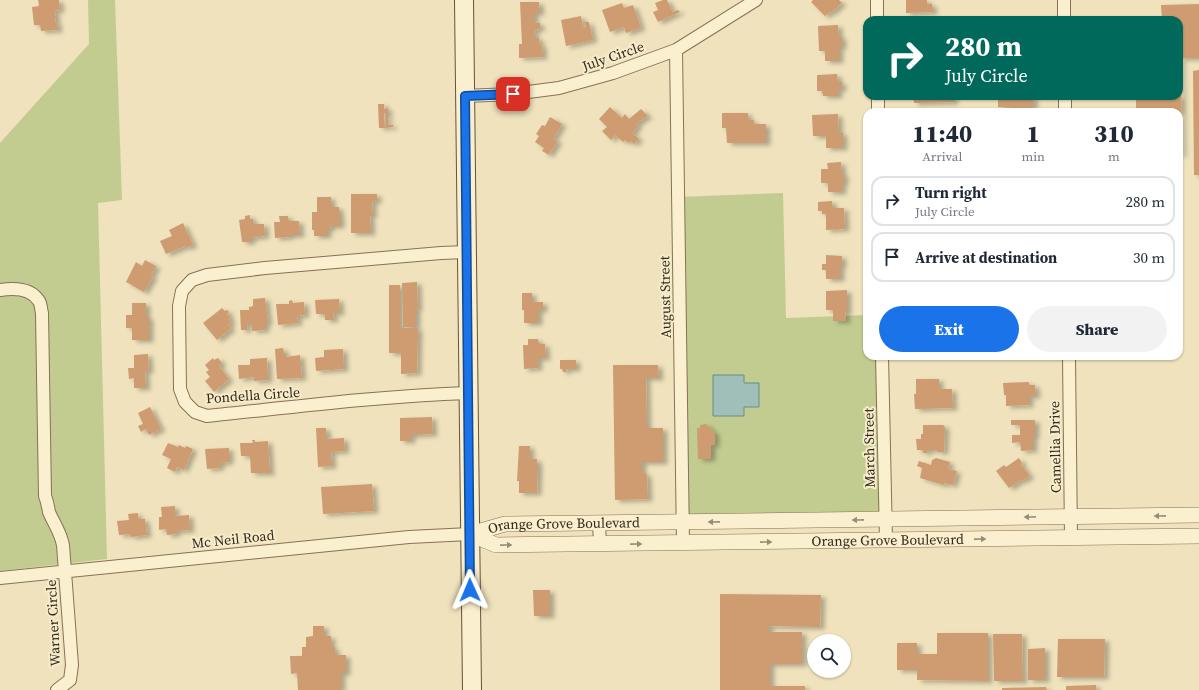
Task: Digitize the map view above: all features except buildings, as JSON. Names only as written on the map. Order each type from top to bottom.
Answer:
[{"type":"main road","points":[[464,0],[472,690]]},
{"type":"street","name":"July Circle","points":[[465,96],[520,93],[558,88],[613,73],[676,50],[756,0]]},
{"type":"street","points":[[877,0],[877,16]]},
{"type":"street","points":[[1064,0],[1064,16]]},
{"type":"street","name":"August Street","points":[[676,50],[683,543]]},
{"type":"street","name":"Pondella Circle","points":[[467,252],[433,253],[265,268],[207,275],[192,280],[182,291],[179,306],[178,333],[180,389],[185,402],[195,412],[207,416],[357,401],[468,393]]},
{"type":"street","name":"Warner Circle","points":[[0,290],[20,289],[30,292],[39,301],[42,313],[46,496],[49,511],[60,533],[63,544],[72,665],[70,680],[57,690]]},
{"type":"street","name":"March Street","points":[[882,360],[886,540]]},
{"type":"street","name":"Camellia Drive","points":[[1069,360],[1071,538]]},
{"type":"street","name":"Orange Grove Boulevard","points":[[470,534],[506,524],[1199,515]]},
{"type":"street","points":[[599,523],[600,544]]},
{"type":"street","name":"Orange Grove Boulevard","points":[[470,534],[496,546],[1199,536]]},
{"type":"street","name":"Mc Neil Road","points":[[0,578],[410,537],[470,534]]},
{"type":"green space","points":[[88,0],[115,0],[122,200],[98,203],[107,559],[0,571],[0,143],[89,44]]},
{"type":"green space","points":[[783,193],[786,318],[863,315],[863,360],[886,360],[890,513],[686,516],[677,197]]},
{"type":"water","points":[[713,375],[744,375],[744,383],[759,383],[759,407],[744,407],[744,416],[713,416]]},
{"type":"route","points":[[470,590],[465,96],[513,94]]}]
